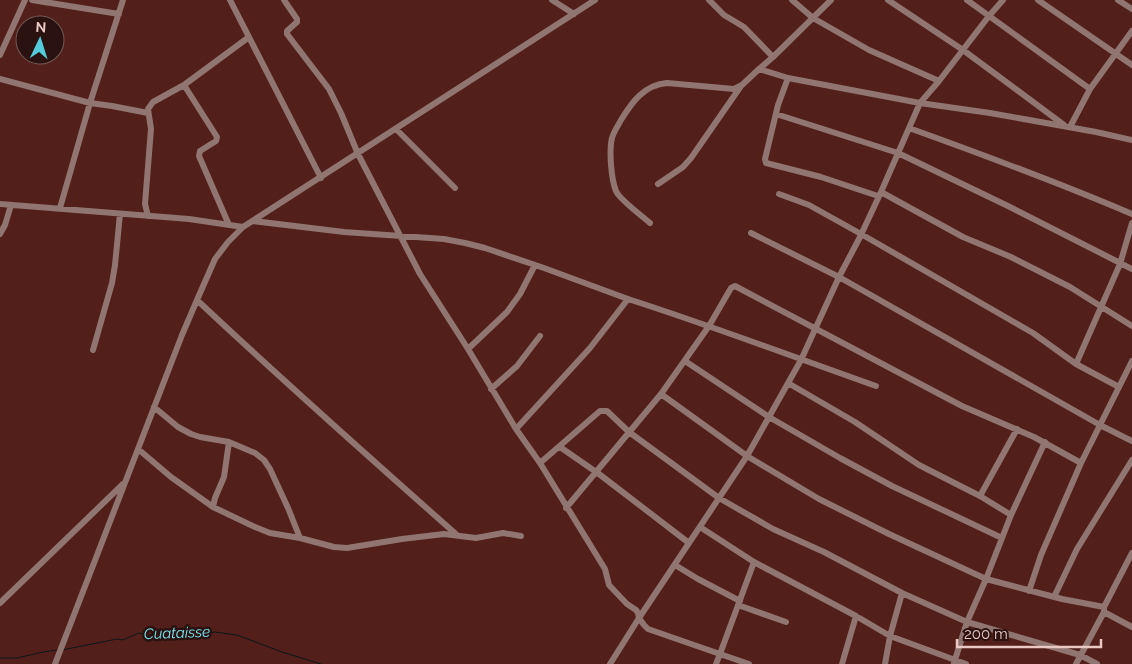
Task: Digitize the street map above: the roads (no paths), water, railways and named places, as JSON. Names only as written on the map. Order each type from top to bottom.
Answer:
[{"type":"street","points":[[0,55],[25,0]]},
{"type":"street","points":[[32,0],[119,14]]},
{"type":"street","points":[[60,208],[90,103],[123,0]]},
{"type":"street","points":[[230,0],[321,178]]},
{"type":"street","points":[[284,0],[297,19],[297,22],[287,31],[288,34],[329,89],[341,112],[358,154],[420,274],[605,569],[609,585],[627,604],[634,607],[642,623],[648,629],[749,664]]},
{"type":"street","points":[[552,0],[574,14]]},
{"type":"street","points":[[55,662],[196,300],[215,259],[228,242],[253,221],[596,0]]},
{"type":"street","points":[[709,0],[724,15],[744,27],[773,57]]},
{"type":"street","points":[[792,0],[813,18],[869,50],[939,80]]},
{"type":"street","points":[[658,184],[683,167],[691,158],[742,85],[831,0]]},
{"type":"street","points":[[888,0],[963,50],[1068,127]]},
{"type":"street","points":[[967,0],[1090,89]]},
{"type":"street","points":[[613,662],[639,618],[747,456],[801,360],[880,194],[920,103],[1003,0]]},
{"type":"street","points":[[1038,0],[1132,65]]},
{"type":"street","points":[[1118,0],[1132,10]]},
{"type":"street","points":[[1068,127],[1090,89],[1132,31]]},
{"type":"street","points":[[148,216],[145,204],[151,129],[148,109],[153,102],[184,85],[249,37]]},
{"type":"street","points":[[759,69],[788,78],[1132,140]]},
{"type":"street","points":[[788,78],[778,105],[765,159],[766,163],[880,194],[963,237],[1011,257],[1070,287],[1132,326]]},
{"type":"street","points":[[0,79],[90,103],[148,114]]},
{"type":"street","points":[[650,223],[620,197],[615,190],[610,154],[611,144],[614,132],[630,105],[649,88],[658,84],[667,83],[731,89],[742,85]]},
{"type":"street","points":[[184,85],[217,137],[216,141],[200,151],[199,156],[229,225]]},
{"type":"street","points":[[776,114],[898,153],[1132,269]]},
{"type":"street","points":[[910,128],[1046,179],[1132,214]]},
{"type":"street","points":[[396,130],[455,188]]},
{"type":"street","points":[[779,194],[810,205],[1033,333],[1076,364],[1119,386]]},
{"type":"street","points":[[0,204],[189,219],[244,227]]},
{"type":"street","points":[[0,234],[5,225],[11,204]]},
{"type":"street","points":[[93,350],[112,283],[120,214]]},
{"type":"street","points":[[253,221],[344,232],[444,240],[485,248],[876,386]]},
{"type":"street","points":[[1076,364],[1120,264],[1132,223]]},
{"type":"street","points":[[751,233],[839,277],[1100,425],[1132,441]]},
{"type":"street","points":[[468,349],[507,312],[520,294],[535,265]]},
{"type":"street","points":[[566,508],[661,394],[709,326],[731,288],[735,286],[962,406],[1045,442],[1081,463]]},
{"type":"street","points":[[516,429],[590,348],[628,299]]},
{"type":"street","points":[[196,300],[457,536]]},
{"type":"street","points":[[491,389],[517,366],[540,336]]},
{"type":"street","points":[[685,361],[769,417],[840,458],[892,486],[1002,538]]},
{"type":"street","points":[[1029,590],[1041,555],[1081,463],[1132,361]]},
{"type":"street","points":[[788,383],[855,422],[919,465],[980,496],[1012,515]]},
{"type":"street","points":[[661,394],[747,456],[819,499],[889,534],[986,579],[1104,609],[1132,627]]},
{"type":"street","points":[[154,408],[178,427],[191,434],[229,442],[255,453],[264,460],[270,469],[300,538]]},
{"type":"street","points":[[540,463],[600,411],[604,411],[609,413],[629,432],[719,498],[773,529],[824,552],[902,593],[967,622],[1080,655],[1097,664]]},
{"type":"street","points":[[980,496],[1017,429]]},
{"type":"street","points":[[213,507],[224,477],[229,442]]},
{"type":"street","points":[[955,662],[967,622],[1045,442]]},
{"type":"street","points":[[560,447],[689,543]]},
{"type":"street","points":[[138,449],[171,477],[213,507],[270,533],[300,538],[334,547],[348,548],[434,535],[476,538],[503,533],[522,536]]},
{"type":"street","points":[[1054,597],[1077,549],[1132,460]]},
{"type":"street","points":[[0,603],[126,481]]},
{"type":"street","points":[[700,527],[754,562],[890,636],[955,662],[966,664]]},
{"type":"street","points":[[1076,664],[1104,609],[1129,566],[1132,553]]},
{"type":"street","points":[[716,664],[754,562]]},
{"type":"street","points":[[675,565],[739,603],[786,622]]},
{"type":"street","points":[[885,664],[890,636],[902,593]]},
{"type":"street","points":[[842,664],[856,616]]},
{"type":"waterway","name":"Cuataisse","points":[[62,650],[117,639],[123,640],[139,633],[148,635],[205,634],[215,632],[237,635],[321,664]]},
{"type":"waterway","name":"Cuataisse","points":[[0,658],[17,658],[58,650]]}]
